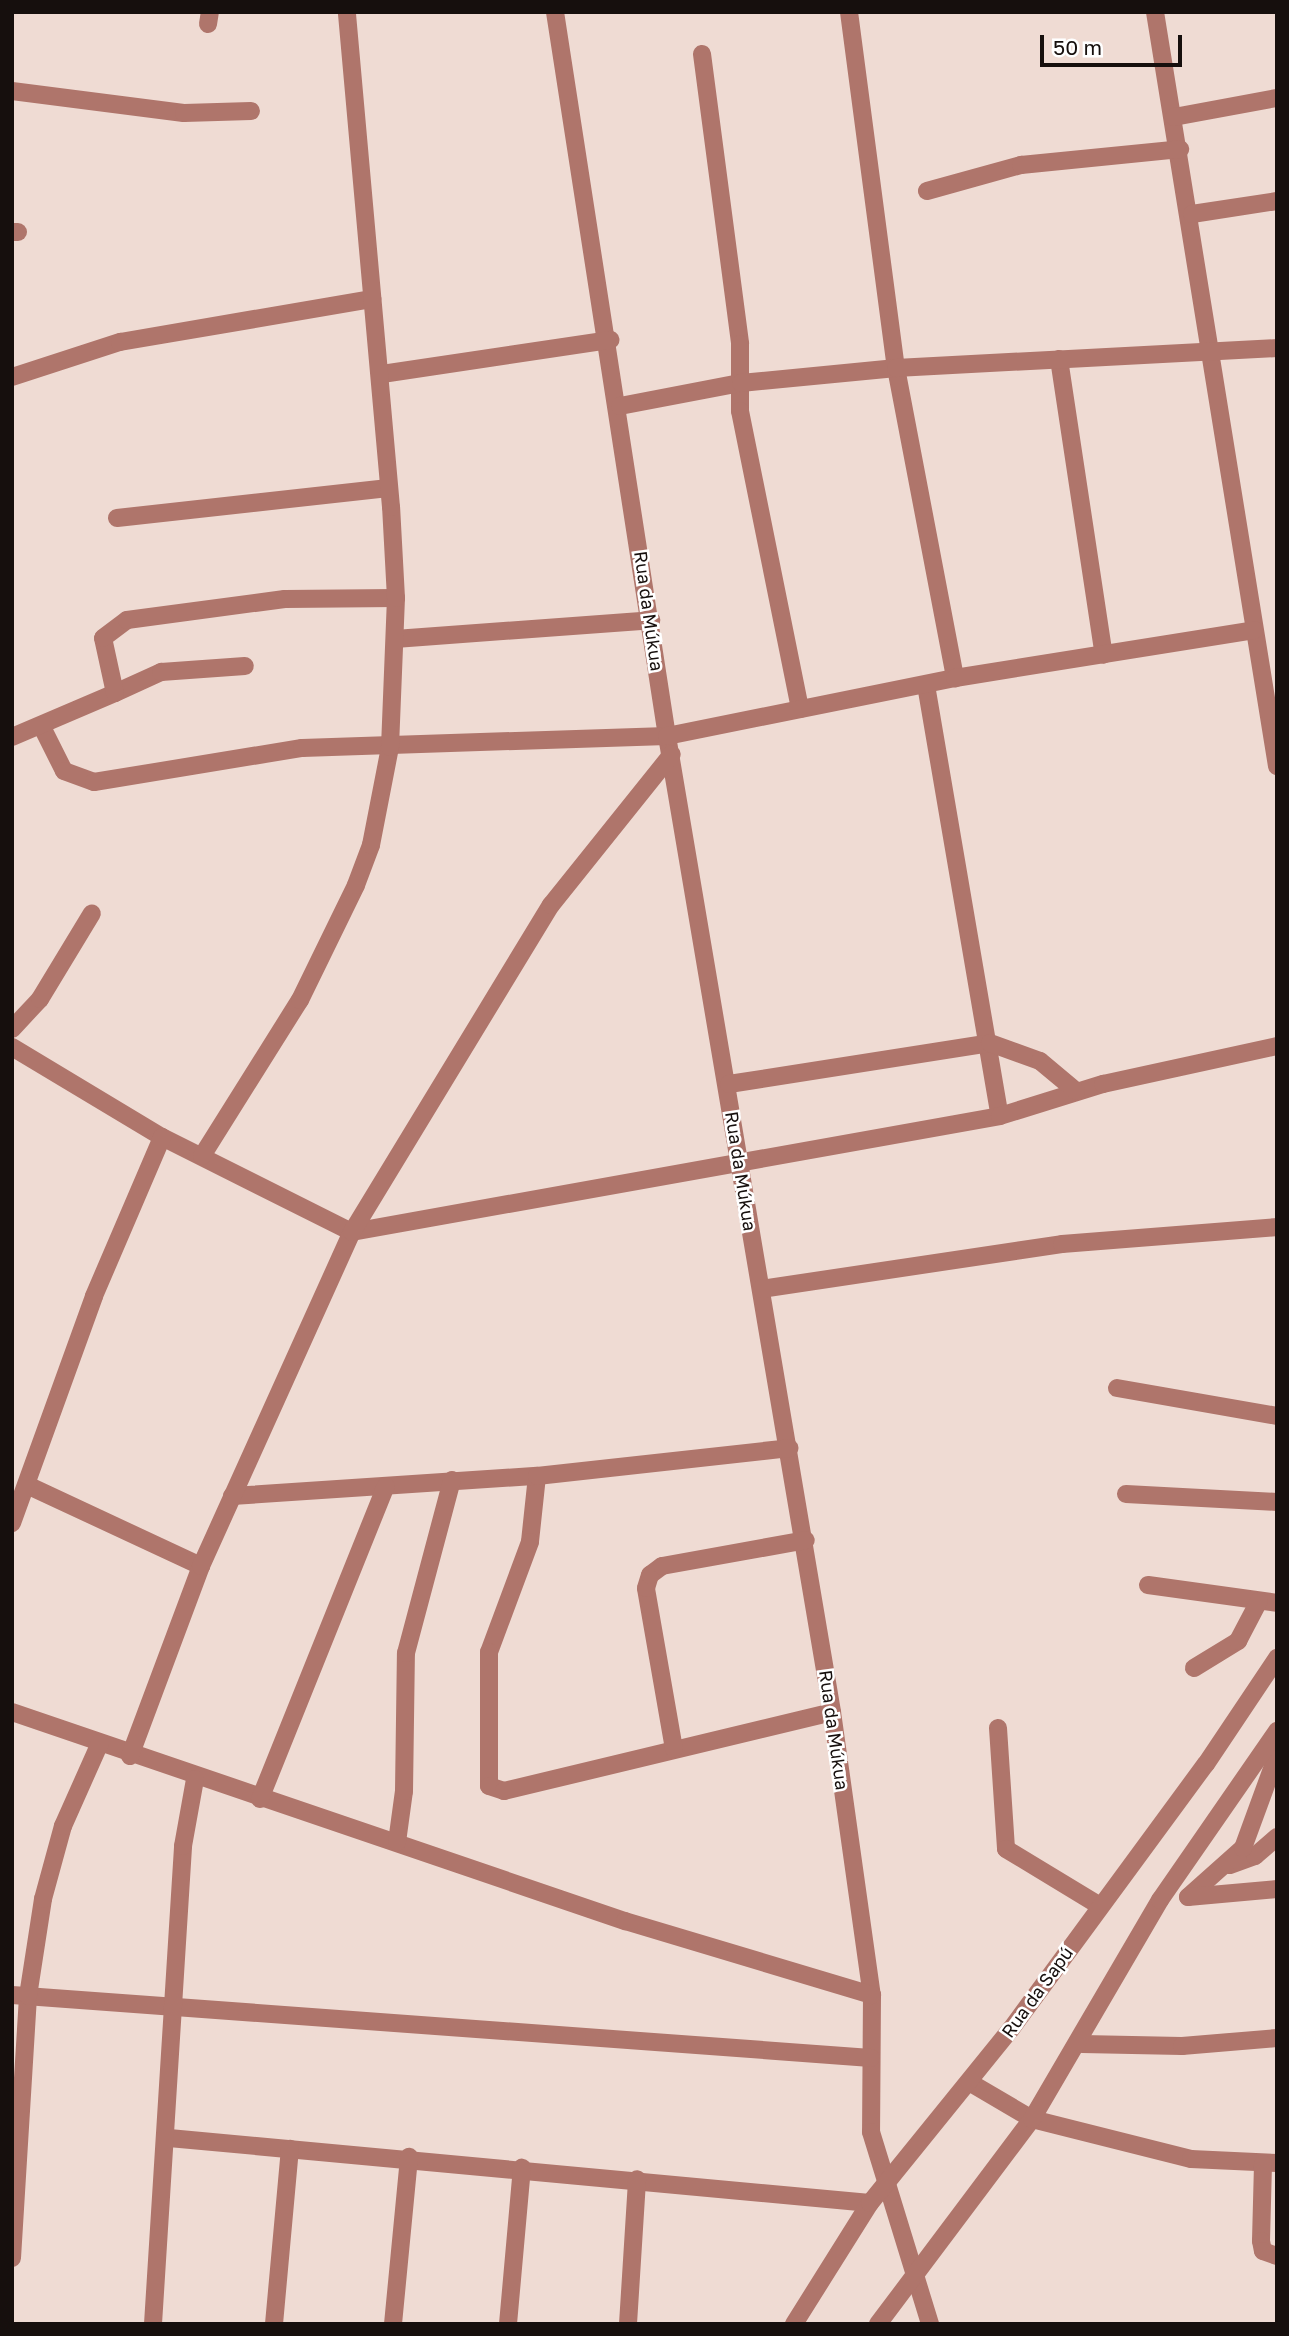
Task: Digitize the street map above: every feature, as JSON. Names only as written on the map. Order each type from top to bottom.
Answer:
[{"type":"street","points":[[202,1156],[300,1000],[356,885],[371,845],[390,747],[396,598],[382,374],[372,299],[347,12]]},
{"type":"street","name":"Rua da Múkua","points":[[555,12],[610,340],[667,736],[729,1084],[737,1160],[806,1540],[832,1712],[872,1995],[871,2132],[886,2184],[918,2270],[930,2324]]},
{"type":"street","points":[[849,12],[896,368],[955,678]]},
{"type":"street","points":[[1155,12],[1192,214],[1210,354],[1277,766]]},
{"type":"street","points":[[702,54],[741,383],[740,411],[800,709]]},
{"type":"street","points":[[12,91],[184,113],[251,111]]},
{"type":"street","points":[[1174,117],[1277,98]]},
{"type":"street","points":[[927,191],[1021,165],[1180,149]]},
{"type":"street","points":[[1192,214],[1277,201]]},
{"type":"street","points":[[12,377],[120,342],[372,299]]},
{"type":"street","points":[[382,374],[610,340]]},
{"type":"street","points":[[620,406],[741,383],[896,368],[1210,354],[1277,348]]},
{"type":"street","points":[[1059,359],[1104,655]]},
{"type":"street","points":[[117,518],[388,488]]},
{"type":"street","points":[[115,693],[103,638],[127,620],[285,599],[396,598]]},
{"type":"street","points":[[395,639],[651,620]]},
{"type":"street","points":[[42,727],[64,771],[94,782],[302,748],[667,736],[955,678],[1254,630]]},
{"type":"street","points":[[12,737],[42,727],[161,672],[244,666]]},
{"type":"street","points":[[926,685],[990,1043],[1000,1116]]},
{"type":"street","points":[[130,1756],[201,1566],[352,1232],[551,905],[672,754]]},
{"type":"street","points":[[12,1029],[40,999],[92,913]]},
{"type":"street","points":[[729,1084],[990,1043],[1040,1061],[1076,1091]]},
{"type":"street","points":[[12,1047],[162,1136],[352,1232],[737,1160],[1000,1116],[1076,1091],[1277,1046]]},
{"type":"street","points":[[12,1522],[94,1296],[162,1136]]},
{"type":"street","points":[[761,1289],[1062,1244],[1277,1227]]},
{"type":"street","points":[[1117,1388],[1277,1416]]},
{"type":"street","points":[[232,1496],[537,1476],[789,1448]]},
{"type":"street","points":[[537,1476],[530,1542],[489,1652],[489,1786],[503,1791],[832,1712]]},
{"type":"street","points":[[397,1842],[404,1791],[406,1653],[452,1480]]},
{"type":"street","points":[[27,1485],[201,1566]]},
{"type":"street","points":[[260,1799],[386,1486]]},
{"type":"street","points":[[1126,1494],[1277,1502]]},
{"type":"street","points":[[674,1749],[646,1588],[650,1575],[663,1566],[806,1540]]},
{"type":"street","points":[[1148,1585],[1268,1602],[1238,1641],[1194,1668]]},
{"type":"street","name":"Rua da Sapú","points":[[794,2324],[870,2203],[969,2082],[1100,1906],[1277,1658]]},
{"type":"street","points":[[12,1712],[195,1779],[397,1842],[625,1921],[872,1995]]},
{"type":"street","points":[[998,1728],[1006,1849],[1100,1906]]},
{"type":"street","points":[[878,2324],[1032,2119],[1082,2044],[1160,1900],[1277,1731]]},
{"type":"street","points":[[12,2258],[20,1995],[51,1862],[100,1744]]},
{"type":"street","points":[[1230,1865],[1253,1828],[1277,1755]]},
{"type":"street","points":[[153,2324],[169,2138],[183,1846],[195,1779]]},
{"type":"street","points":[[1188,1897],[1230,1865],[1255,1856],[1277,1837]]},
{"type":"street","points":[[1160,1900],[1277,1889]]},
{"type":"street","points":[[20,1995],[176,2009],[871,2057]]},
{"type":"street","points":[[1082,2044],[1182,2046],[1277,2038]]},
{"type":"street","points":[[969,2082],[1032,2119],[1191,2159],[1270,2163],[1261,2241],[1263,2251],[1277,2256]]},
{"type":"street","points":[[169,2138],[410,2157],[870,2203]]},
{"type":"street","points":[[274,2324],[290,2149]]},
{"type":"street","points":[[393,2324],[410,2157]]},
{"type":"street","points":[[508,2324],[522,2168]]},
{"type":"street","points":[[628,2324],[637,2179]]}]
